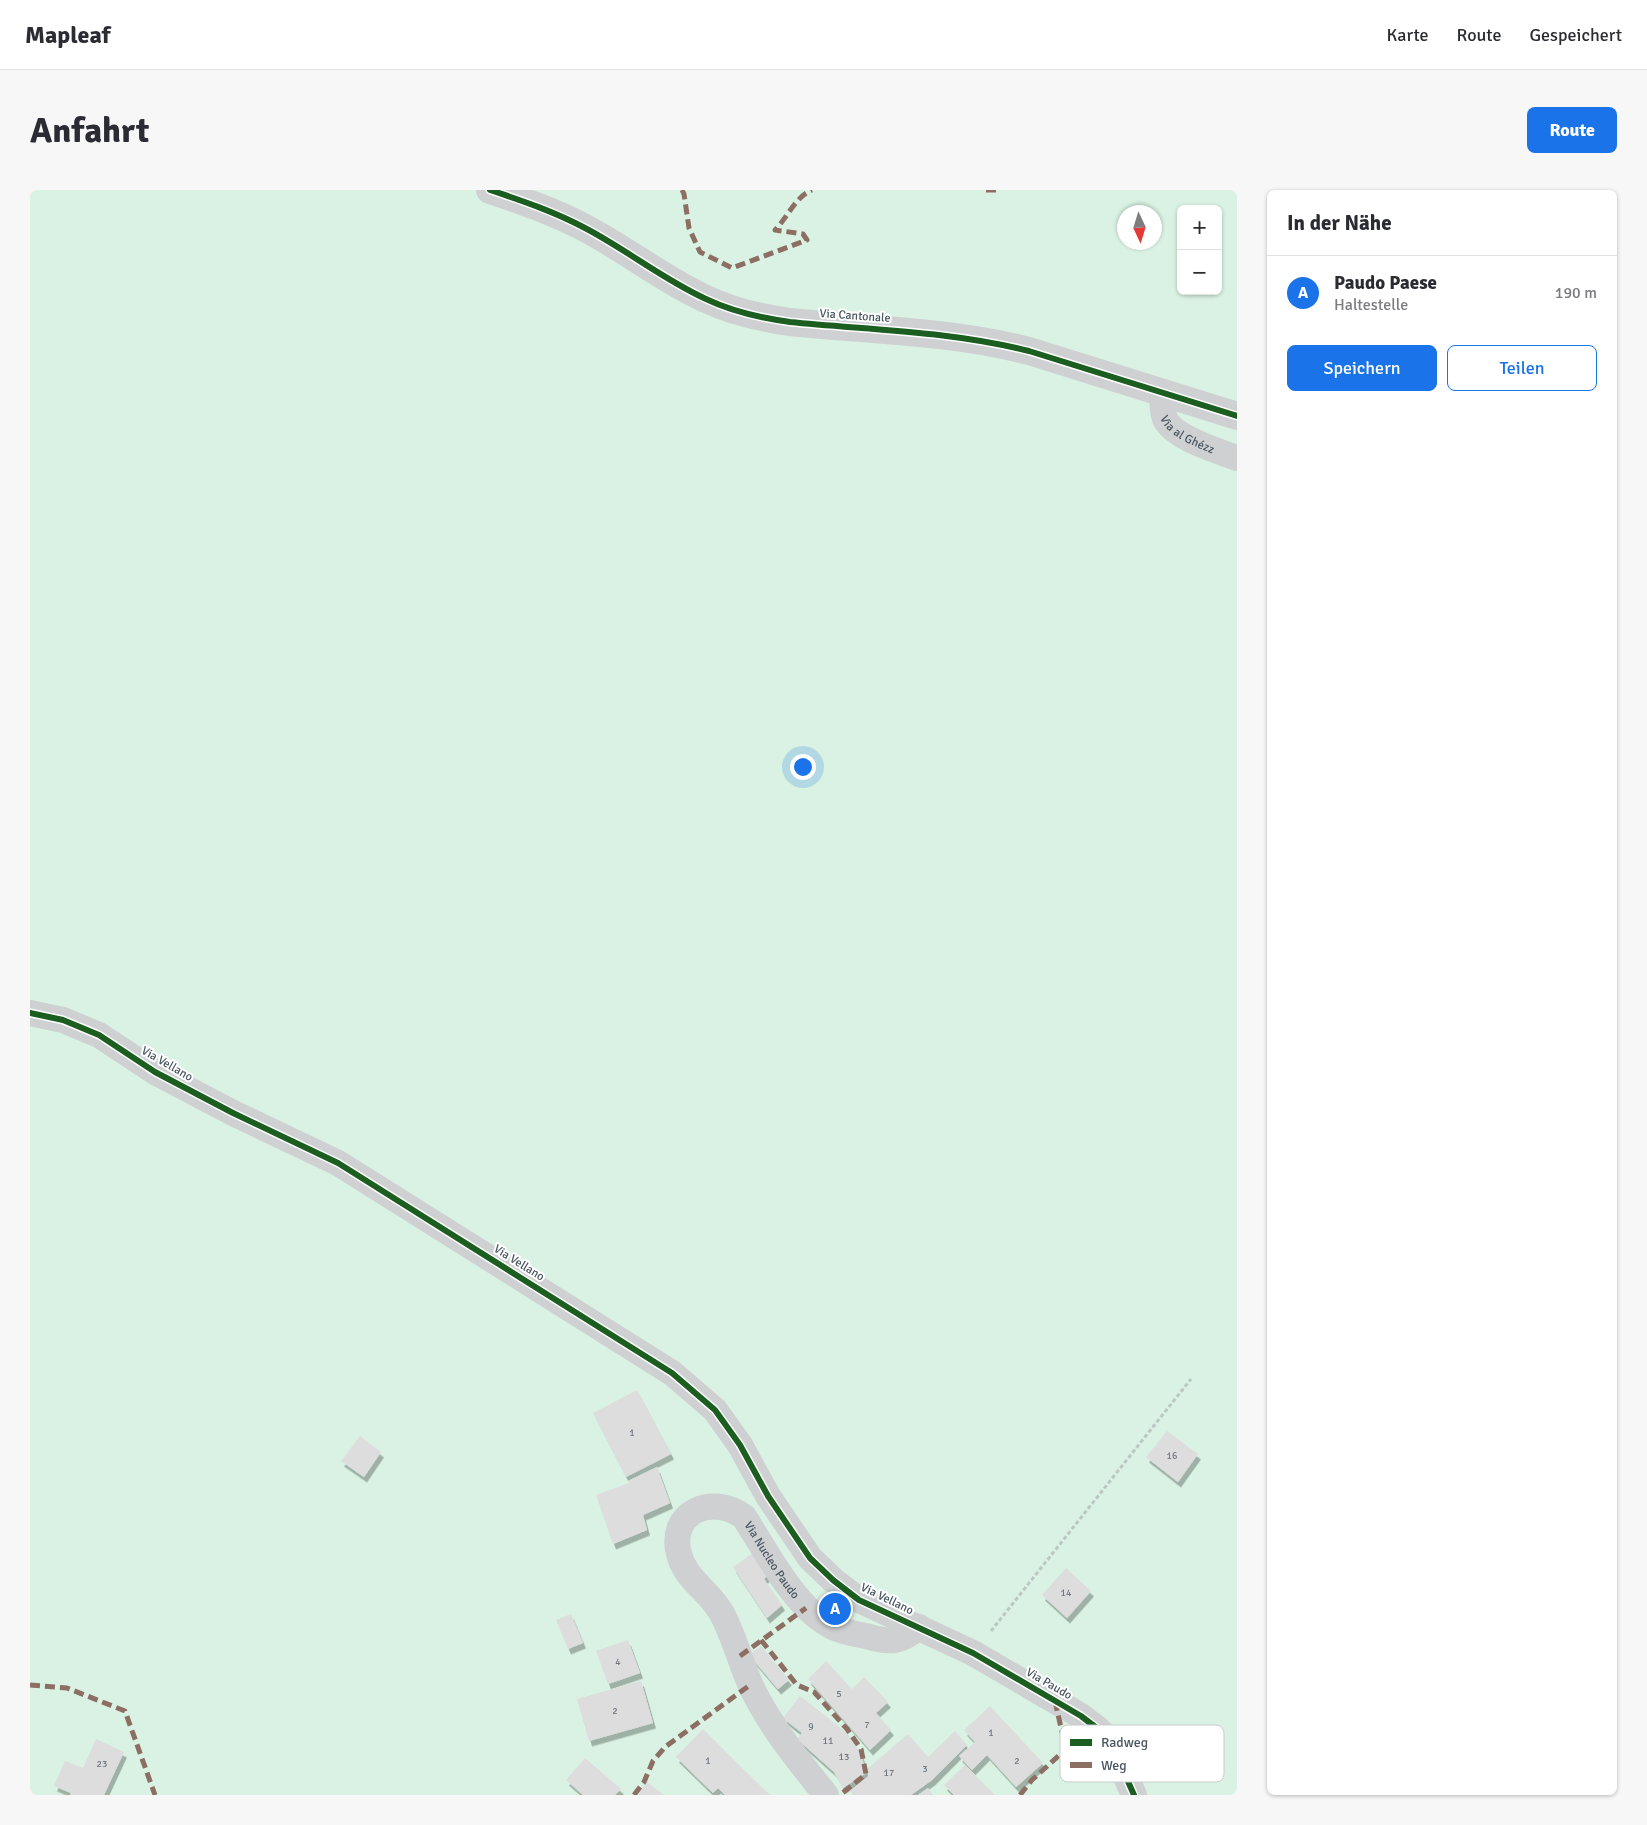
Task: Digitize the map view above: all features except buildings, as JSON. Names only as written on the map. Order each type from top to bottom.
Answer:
[{"type":"street","name":"Via Cantonale","points":[[490,190],[578,224],[674,282],[729,309],[762,318],[790,322],[959,336],[994,342],[1237,416]]},
{"type":"street","name":"Via al Ghézz","points":[[1162,392],[1162,406],[1166,420],[1171,426],[1200,444],[1237,458]]},
{"type":"street","name":"Via Vellano","points":[[30,1013],[63,1020],[99,1035],[181,1086],[338,1163],[672,1373],[715,1410],[740,1444],[768,1496],[810,1558],[832,1580],[859,1600],[919,1627]]},
{"type":"street","name":"Via Nucleo Paudo","points":[[826,1795],[776,1731],[750,1685],[721,1612],[712,1598],[691,1578],[679,1556],[677,1542],[679,1529],[694,1511],[706,1506],[720,1506],[734,1510],[744,1517],[806,1608],[824,1622],[844,1631],[880,1640],[905,1638],[919,1627]]},
{"type":"street","name":"Via Paudo","points":[[919,1627],[973,1653],[1055,1700],[1091,1725]]},
{"type":"street","name":"Via Paudo","points":[[1128,1782],[1134,1795]]},
{"type":"path","points":[[973,1653],[1191,1379]]},
{"type":"green space","points":[[30,190],[1237,190],[1237,1795],[30,1795]]},
{"type":"marked path","points":[[682,190],[689,228],[700,252],[732,268],[807,240],[803,234],[775,230],[796,202],[812,190]]},
{"type":"marked path","points":[[986,190],[1000,190]]},
{"type":"marked path","points":[[740,1656],[806,1608]]},
{"type":"marked path","points":[[761,1640],[797,1685],[814,1692],[847,1729],[861,1749],[866,1774],[840,1795]]},
{"type":"marked path","points":[[30,1685],[67,1688],[125,1711],[155,1795]]},
{"type":"marked path","points":[[634,1795],[644,1782],[653,1761],[665,1747],[750,1685]]},
{"type":"marked path","points":[[1055,1701],[1060,1725]]},
{"type":"marked path","points":[[1020,1795],[1032,1780],[1060,1755]]},
{"type":"cycle path","points":[[490,190],[539,207],[574,222],[690,291],[716,304],[737,311],[790,322],[940,335],[1000,344],[1029,351],[1237,416]]},
{"type":"cycle path","points":[[30,1013],[63,1020],[99,1035],[155,1072],[233,1113],[338,1163],[672,1373],[715,1410],[740,1445],[768,1496],[810,1558],[833,1580],[859,1600],[973,1653],[1081,1716],[1093,1725]]},
{"type":"cycle path","points":[[1128,1782],[1134,1795]]},
{"type":"place","name":"Paudo Paese","points":[[835,1609]]}]
